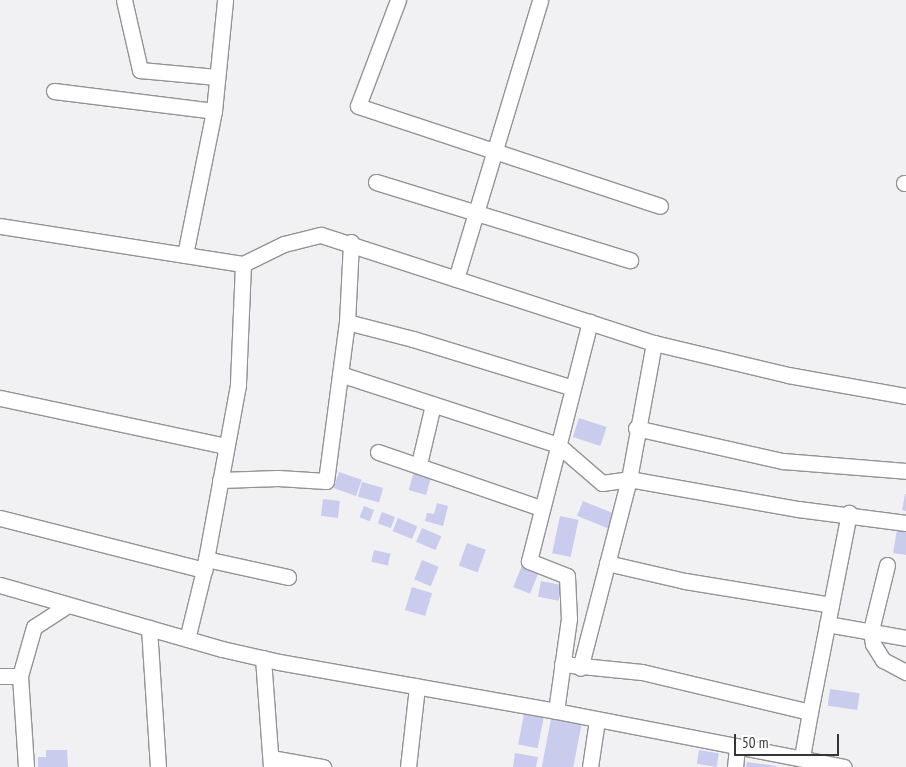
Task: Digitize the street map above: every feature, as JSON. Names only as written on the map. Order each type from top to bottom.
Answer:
[{"type":"street","points":[[124,0],[140,70],[218,77]]},
{"type":"street","points":[[185,255],[214,111],[226,0]]},
{"type":"street","points":[[398,0],[358,106],[495,149],[660,206]]},
{"type":"street","points":[[456,279],[540,0]]},
{"type":"street","points":[[54,91],[214,111]]},
{"type":"street","points":[[376,182],[630,260]]},
{"type":"street","points":[[0,226],[243,264],[284,244],[321,235],[351,242],[456,279],[654,343],[788,375],[906,396]]},
{"type":"street","points":[[220,480],[278,478],[326,481],[346,322],[351,242]]},
{"type":"street","points":[[187,639],[205,564],[238,385],[243,264]]},
{"type":"street","points":[[346,322],[413,339],[572,388]]},
{"type":"street","points":[[556,711],[569,619],[567,576],[529,561],[590,322]]},
{"type":"street","points":[[580,668],[629,479],[636,428],[654,343]]},
{"type":"street","points":[[340,374],[558,445],[602,483],[629,479],[798,509],[849,513],[906,523]]},
{"type":"street","points":[[0,398],[226,446]]},
{"type":"street","points":[[419,464],[433,405]]},
{"type":"street","points":[[636,428],[783,461],[906,471]]},
{"type":"street","points":[[378,452],[419,464],[542,508]]},
{"type":"street","points":[[802,757],[849,513]]},
{"type":"street","points":[[0,518],[205,564],[288,576]]},
{"type":"street","points":[[607,563],[685,581],[831,605]]},
{"type":"street","points":[[887,565],[870,630],[873,644],[883,660],[906,672]]},
{"type":"street","points":[[0,585],[187,639],[263,658],[556,711],[737,748],[802,757],[844,767]]},
{"type":"street","points":[[26,767],[20,676],[34,627],[68,605]]},
{"type":"street","points":[[827,624],[870,630],[906,638]]},
{"type":"street","points":[[149,628],[158,767]]},
{"type":"street","points":[[263,658],[271,762],[323,767]]},
{"type":"street","points":[[562,664],[580,668],[642,672],[810,712]]},
{"type":"street","points":[[0,676],[20,676]]},
{"type":"street","points":[[408,767],[418,687]]},
{"type":"street","points":[[590,767],[597,720]]},
{"type":"street","points":[[735,767],[737,748]]},
{"type":"building","points":[[579,418],[607,427],[600,446],[573,437]]},
{"type":"building","points":[[415,468],[432,473],[426,495],[409,490]]},
{"type":"building","points":[[339,472],[362,480],[356,496],[333,488]]},
{"type":"building","points":[[362,482],[383,488],[379,502],[358,496]]},
{"type":"building","points":[[906,494],[906,511],[902,510]]},
{"type":"building","points":[[323,499],[340,501],[338,518],[321,516]]},
{"type":"building","points":[[583,501],[615,514],[609,529],[577,516]]},
{"type":"building","points":[[437,503],[448,506],[443,526],[425,521],[427,513],[434,514]]},
{"type":"building","points":[[364,506],[374,510],[370,521],[360,517]]},
{"type":"building","points":[[382,512],[395,517],[391,528],[378,523]]},
{"type":"building","points":[[560,516],[579,520],[571,557],[552,553]]},
{"type":"building","points":[[398,518],[417,526],[412,539],[393,531]]},
{"type":"building","points":[[898,524],[906,526],[906,555],[893,553]]},
{"type":"building","points":[[422,528],[441,536],[435,550],[416,542]]},
{"type":"building","points":[[467,543],[486,550],[478,572],[459,566]]},
{"type":"building","points":[[374,550],[391,554],[388,566],[371,562]]},
{"type":"building","points":[[422,560],[439,567],[431,586],[414,579]]},
{"type":"building","points":[[523,563],[540,570],[530,594],[513,587]]},
{"type":"building","points":[[541,581],[562,585],[559,601],[538,597]]},
{"type":"building","points":[[412,587],[432,593],[425,616],[405,610]]},
{"type":"building","points":[[830,689],[860,693],[857,710],[828,706]]},
{"type":"building","points":[[524,714],[544,718],[538,748],[518,744]]},
{"type":"building","points":[[552,714],[582,720],[573,767],[542,767]]},
{"type":"building","points":[[46,750],[67,750],[68,767],[38,767],[38,757],[46,757]]},
{"type":"building","points":[[699,750],[719,753],[717,767],[697,764]]},
{"type":"building","points":[[515,753],[538,757],[536,767],[513,767]]},
{"type":"building","points":[[747,762],[776,766],[776,767],[746,767]]}]
